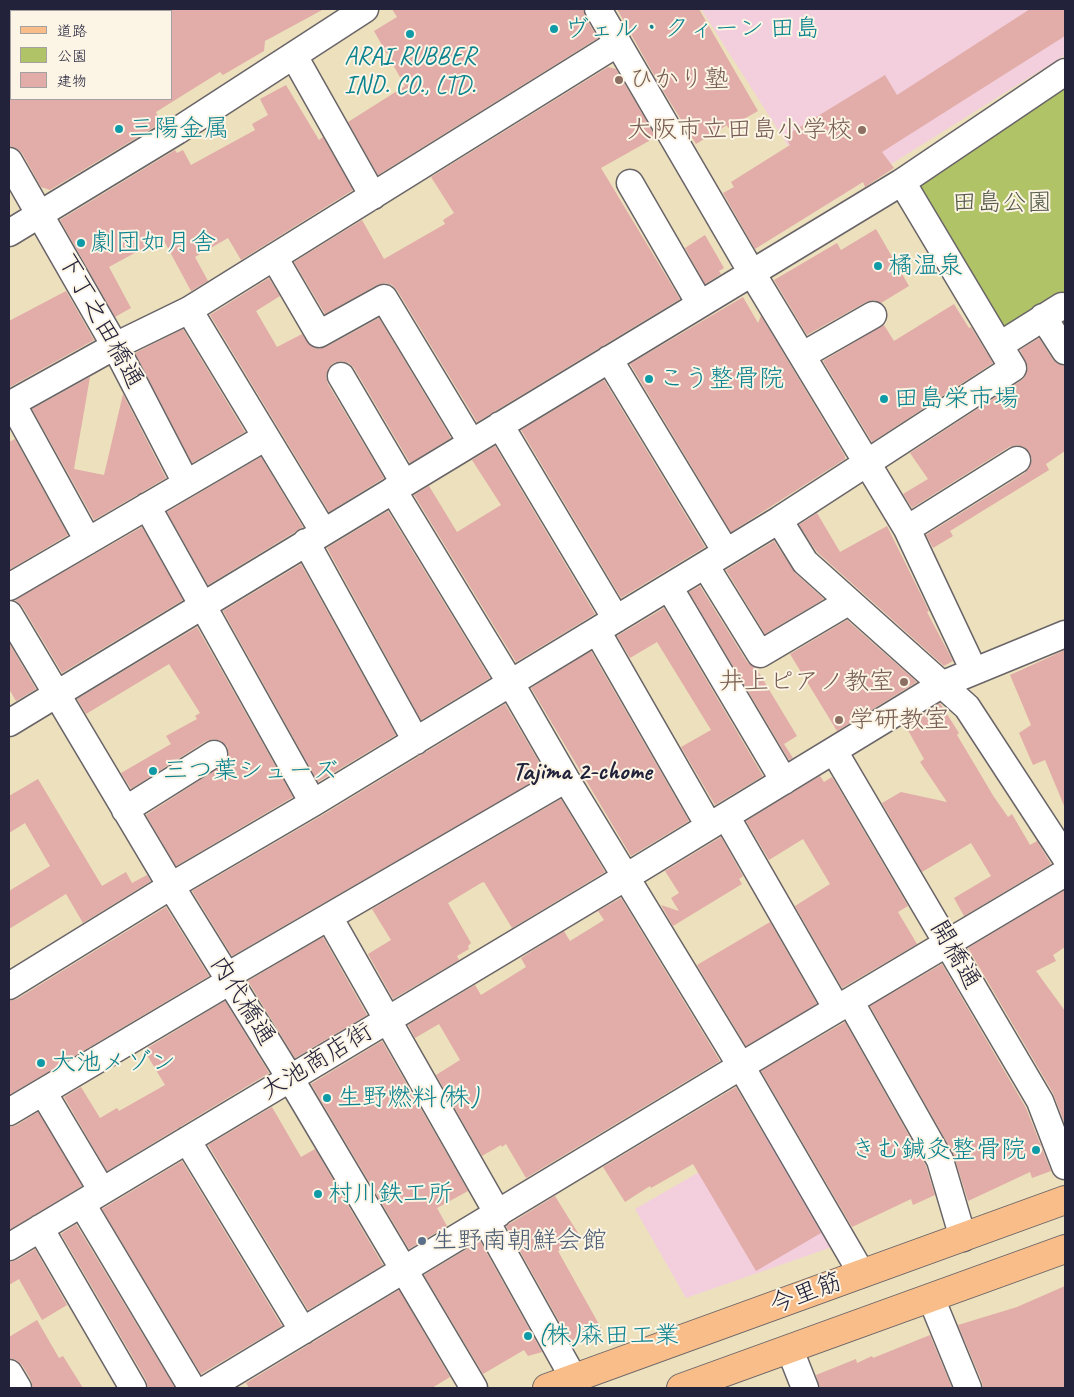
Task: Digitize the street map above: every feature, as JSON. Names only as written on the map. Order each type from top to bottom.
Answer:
[{"type":"main road","name":"今里筋","points":[[547,1388],[1065,1200]]},
{"type":"main road","name":"今里筋","points":[[680,1388],[1065,1250]]},
{"type":"street","points":[[9,233],[177,131],[364,9]]},
{"type":"street","points":[[598,9],[752,273],[907,528],[974,671]]},
{"type":"street","points":[[88,541],[10,404],[116,346],[189,310],[618,44]]},
{"type":"street","points":[[294,56],[373,196]]},
{"type":"street","points":[[9,723],[902,182],[1065,72]]},
{"type":"street","name":"下丁之田橋通","points":[[9,161],[116,346],[186,483]]},
{"type":"street","points":[[9,986],[171,886],[313,803],[716,559],[1013,368],[902,182]]},
{"type":"street","points":[[630,183],[700,304]]},
{"type":"street","points":[[274,257],[319,334],[384,298],[471,442]]},
{"type":"street","points":[[189,310],[266,437],[416,740]]},
{"type":"street","points":[[1000,345],[1053,312],[1065,351]]},
{"type":"street","points":[[803,355],[874,315]]},
{"type":"street","points":[[609,359],[716,559],[760,654],[848,602]]},
{"type":"street","points":[[341,376],[399,486],[566,780],[741,1066],[862,1274]]},
{"type":"street","points":[[500,425],[607,625],[718,821],[844,1005],[940,1160],[963,1238]]},
{"type":"street","points":[[9,587],[266,437]]},
{"type":"street","points":[[907,528],[1017,460]]},
{"type":"street","points":[[147,506],[313,803]]},
{"type":"street","points":[[779,520],[805,562],[967,707],[1065,857]]},
{"type":"street","points":[[669,587],[784,781]]},
{"type":"street","name":"内代橋通","points":[[9,614],[171,886],[290,1078],[474,1388]]},
{"type":"street","name":"大池商店街","points":[[9,1247],[626,877],[941,685],[1065,634]]},
{"type":"street","name":"開橋通","points":[[834,750],[1040,1101],[1065,1166]]},
{"type":"street","points":[[125,810],[214,754]]},
{"type":"street","points":[[9,1112],[329,917],[566,780]]},
{"type":"street","points":[[208,1388],[1065,873]]},
{"type":"street","points":[[329,917],[388,1020],[574,1379]]},
{"type":"street","points":[[43,1092],[92,1197],[192,1388]]},
{"type":"street","points":[[188,1140],[303,1331]]},
{"type":"street","points":[[40,1228],[133,1388]]},
{"type":"street","points":[[932,1298],[968,1388]]},
{"type":"street","points":[[790,1350],[805,1388]]},
{"type":"street","points":[[9,1373],[18,1388]]},
{"type":"shaded area","name":"大阪市立田島小学校","points":[[701,9],[1065,9],[1065,55],[826,205]]},
{"type":"shaded area","points":[[767,1133],[832,1247],[686,1298],[635,1209]]},
{"type":"green space","name":"田島公園","points":[[1065,85],[1065,302],[1004,332],[917,183]]},
{"type":"building","points":[[324,9],[265,41],[264,51],[223,75],[220,72],[156,112],[161,123],[50,190],[41,187],[22,153],[16,148],[9,146],[9,99],[172,100],[171,10]]},
{"type":"building","points":[[392,9],[583,9],[585,17],[598,38],[378,175],[348,122],[405,86],[374,31],[397,17]]},
{"type":"building","points":[[617,9],[699,9],[758,111],[728,128],[727,125],[696,144],[659,84]]},
{"type":"building","points":[[1030,9],[1065,9],[1065,36],[882,152],[894,168],[865,187],[863,182],[755,249],[723,193],[734,187],[731,182],[790,145],[785,136],[885,75],[897,95]]},
{"type":"building","points":[[608,67],[616,69],[656,137],[601,168],[680,299],[477,422],[397,290],[392,285],[385,283],[377,285],[325,314],[294,262],[362,220],[384,259],[445,224],[443,220],[454,213],[431,177]]},
{"type":"building","points":[[286,85],[319,140],[323,137],[353,190],[241,260],[228,238],[195,257],[208,281],[191,291],[163,239],[151,244],[109,267],[131,308],[115,317],[60,220],[175,150],[177,153],[183,150],[191,165],[255,130],[252,124],[268,115],[260,99]]},
{"type":"building","points":[[876,229],[909,286],[881,303],[874,300],[866,302],[807,335],[774,280],[837,243],[841,250]]},
{"type":"building","points":[[705,235],[724,268],[719,271],[721,274],[705,284],[685,248]]},
{"type":"building","points":[[269,278],[280,296],[256,311],[277,347],[302,334],[312,347],[318,349],[326,347],[379,318],[451,438],[410,463],[354,368],[349,363],[341,361],[333,363],[328,369],[326,376],[328,384],[384,478],[329,512],[210,315]]},
{"type":"building","points":[[66,291],[94,340],[10,387],[9,321]]},
{"type":"building","points":[[743,297],[758,323],[761,316],[845,456],[845,459],[731,532],[630,364]]},
{"type":"building","points":[[954,304],[993,363],[872,442],[823,361],[884,325],[894,341]]},
{"type":"building","points":[[183,329],[245,432],[192,463],[135,353]]},
{"type":"building","points":[[1039,338],[1053,360],[1065,366],[1065,451],[1046,464],[1049,470],[950,531],[953,536],[933,548],[926,535],[1025,473],[1030,467],[1032,459],[1024,447],[1017,445],[1009,447],[912,508],[903,494],[928,479],[910,453],[1022,380],[1026,375],[1028,367],[1020,350]]},
{"type":"building","points":[[90,377],[74,469],[104,475],[123,394],[166,478],[94,520],[32,409]]},
{"type":"building","points":[[604,380],[705,547],[621,598],[521,430]]},
{"type":"building","points":[[15,439],[68,535],[9,570],[9,442]]},
{"type":"building","points":[[495,446],[595,614],[516,662],[414,495],[429,486],[457,532],[501,505],[472,460]]},
{"type":"building","points":[[261,457],[303,527],[208,585],[167,512]]},
{"type":"building","points":[[388,511],[490,678],[421,720],[327,548]]},
{"type":"building","points":[[817,513],[840,552],[887,526],[929,611],[927,612],[953,661],[944,666],[817,552],[799,525]]},
{"type":"building","points":[[142,527],[183,600],[62,673],[22,606],[15,600]]},
{"type":"building","points":[[774,541],[795,573],[824,599],[765,634],[726,570]]},
{"type":"building","points":[[301,564],[396,735],[318,782],[223,611]]},
{"type":"building","points":[[700,586],[747,662],[756,668],[797,736],[784,744],[793,758],[789,760],[689,592]]},
{"type":"building","points":[[664,608],[763,776],[715,805],[681,747],[711,730],[657,642],[630,658],[617,636]]},
{"type":"building","points":[[847,620],[917,682],[837,731],[790,654]]},
{"type":"building","points":[[197,627],[293,797],[176,866],[146,815],[222,766],[227,761],[229,754],[227,746],[221,741],[214,739],[206,741],[131,789],[121,773],[171,744],[166,736],[197,719],[195,716],[200,713],[169,664],[86,714],[77,699]]},
{"type":"building","points":[[9,643],[36,689],[16,701],[9,689]]},
{"type":"building","points":[[1065,650],[1065,808],[1045,760],[1033,765],[1019,733],[1031,725],[1010,675]]},
{"type":"building","points":[[591,651],[689,821],[631,856],[531,688]]},
{"type":"building","points":[[940,703],[959,733],[957,735],[994,797],[1008,817],[1012,814],[1030,845],[1037,841],[1051,864],[964,916],[954,898],[991,876],[971,843],[922,872],[882,803],[901,792],[947,802],[920,762],[924,759],[905,725]]},
{"type":"building","points":[[505,704],[546,774],[232,956],[192,891],[321,816]]},
{"type":"building","points":[[820,776],[824,782],[832,777],[908,906],[898,912],[917,944],[842,988],[795,906],[830,884],[803,839],[769,860],[746,821]]},
{"type":"building","points":[[38,779],[102,886],[126,872],[132,883],[147,875],[151,881],[83,923],[66,894],[9,929],[9,891],[50,866],[25,823],[9,833],[9,796]]},
{"type":"building","points":[[561,799],[605,872],[512,928],[484,882],[481,883],[448,903],[471,943],[468,946],[469,949],[457,956],[459,960],[393,999],[368,954],[391,940],[372,909]]},
{"type":"building","points":[[721,837],[743,876],[739,879],[742,884],[673,926],[661,905],[679,911],[671,898],[679,893],[665,871]]},
{"type":"building","points":[[1065,890],[1065,947],[1053,955],[1056,961],[1036,971],[1065,1011],[1065,1125],[1053,1093],[968,948]]},
{"type":"building","points":[[621,898],[720,1061],[526,1178],[506,1144],[482,1156],[436,1075],[460,1060],[439,1024],[415,1038],[408,1025],[475,985],[481,995],[526,967],[521,958],[564,931],[570,941],[604,920],[598,911]]},
{"type":"building","points":[[166,907],[209,976],[9,1095],[9,1001],[17,999]]},
{"type":"building","points":[[770,922],[817,1004],[746,1046],[697,965]]},
{"type":"building","points":[[323,937],[367,1015],[295,1058],[248,981]]},
{"type":"building","points":[[942,964],[1026,1108],[1051,1171],[1032,1178],[1030,1172],[968,1201],[953,1153],[870,1006]]},
{"type":"building","points":[[225,1001],[269,1073],[107,1171],[64,1097],[81,1087],[100,1118],[117,1108],[119,1111],[165,1085],[144,1050]]},
{"type":"building","points":[[845,1022],[926,1166],[935,1195],[913,1205],[911,1199],[852,1227],[761,1071]]},
{"type":"building","points":[[382,1041],[468,1191],[437,1208],[447,1226],[409,1249],[311,1084]]},
{"type":"building","points":[[736,1087],[821,1233],[756,1271],[693,1164],[651,1188],[650,1186],[625,1202],[603,1167]]},
{"type":"building","points":[[272,1107],[301,1157],[315,1149],[383,1265],[308,1310],[208,1145]]},
{"type":"building","points":[[38,1112],[82,1186],[9,1230],[9,1127],[17,1125]]},
{"type":"building","points":[[182,1161],[282,1326],[201,1374],[102,1209]]},
{"type":"building","points":[[555,1196],[581,1238],[558,1251],[601,1328],[570,1341],[506,1226]]},
{"type":"building","points":[[76,1224],[175,1388],[148,1388],[146,1380],[61,1234]]},
{"type":"building","points":[[480,1241],[542,1352],[528,1356],[524,1350],[483,1374],[424,1275]]},
{"type":"building","points":[[35,1249],[67,1305],[42,1320],[19,1279],[9,1285],[9,1262],[17,1260]]},
{"type":"building","points":[[1065,1286],[1065,1388],[983,1388],[958,1325],[1017,1307]]},
{"type":"building","points":[[399,1290],[450,1377],[432,1388],[249,1388],[246,1383]]},
{"type":"building","points":[[37,1320],[59,1358],[63,1356],[83,1388],[33,1388],[31,1380],[22,1365],[16,1360],[9,1358],[9,1337]]},
{"type":"building","points":[[930,1335],[952,1388],[820,1388],[816,1375],[856,1359],[857,1363],[872,1356],[873,1358]]},
{"type":"place","name":"ヴェル・クィーン 田島","points":[[554,29]]},
{"type":"place","name":"ARAI RUBBER IND. CO., LTD.","points":[[410,34]]},
{"type":"place","name":"ひかり塾","points":[[619,80]]},
{"type":"place","name":"三陽金属","points":[[119,129]]},
{"type":"place","name":"大阪市立田島小学校","points":[[862,130]]},
{"type":"place","name":"劇団如月舎","points":[[81,243]]},
{"type":"place","name":"橘温泉","points":[[878,266]]},
{"type":"place","name":"こう整骨院","points":[[649,379]]},
{"type":"place","name":"田島栄市場","points":[[884,399]]},
{"type":"place","name":"井上ピアノ教室","points":[[904,682]]},
{"type":"place","name":"学研教室","points":[[839,720]]},
{"type":"place","name":"三つ葉シューズ","points":[[153,771]]},
{"type":"place","name":"大池メゾン","points":[[41,1063]]},
{"type":"place","name":"生野燃料(株)","points":[[327,1098]]},
{"type":"place","name":"きむ鍼灸整骨院","points":[[1036,1150]]},
{"type":"place","name":"村川鉄工所","points":[[318,1194]]},
{"type":"place","name":"生野南朝鮮会館","points":[[422,1241]]},
{"type":"place","name":"(株)森田工業","points":[[528,1336]]},
{"type":"district","name":"Tajima 2-chome","points":[[582,772]]}]
